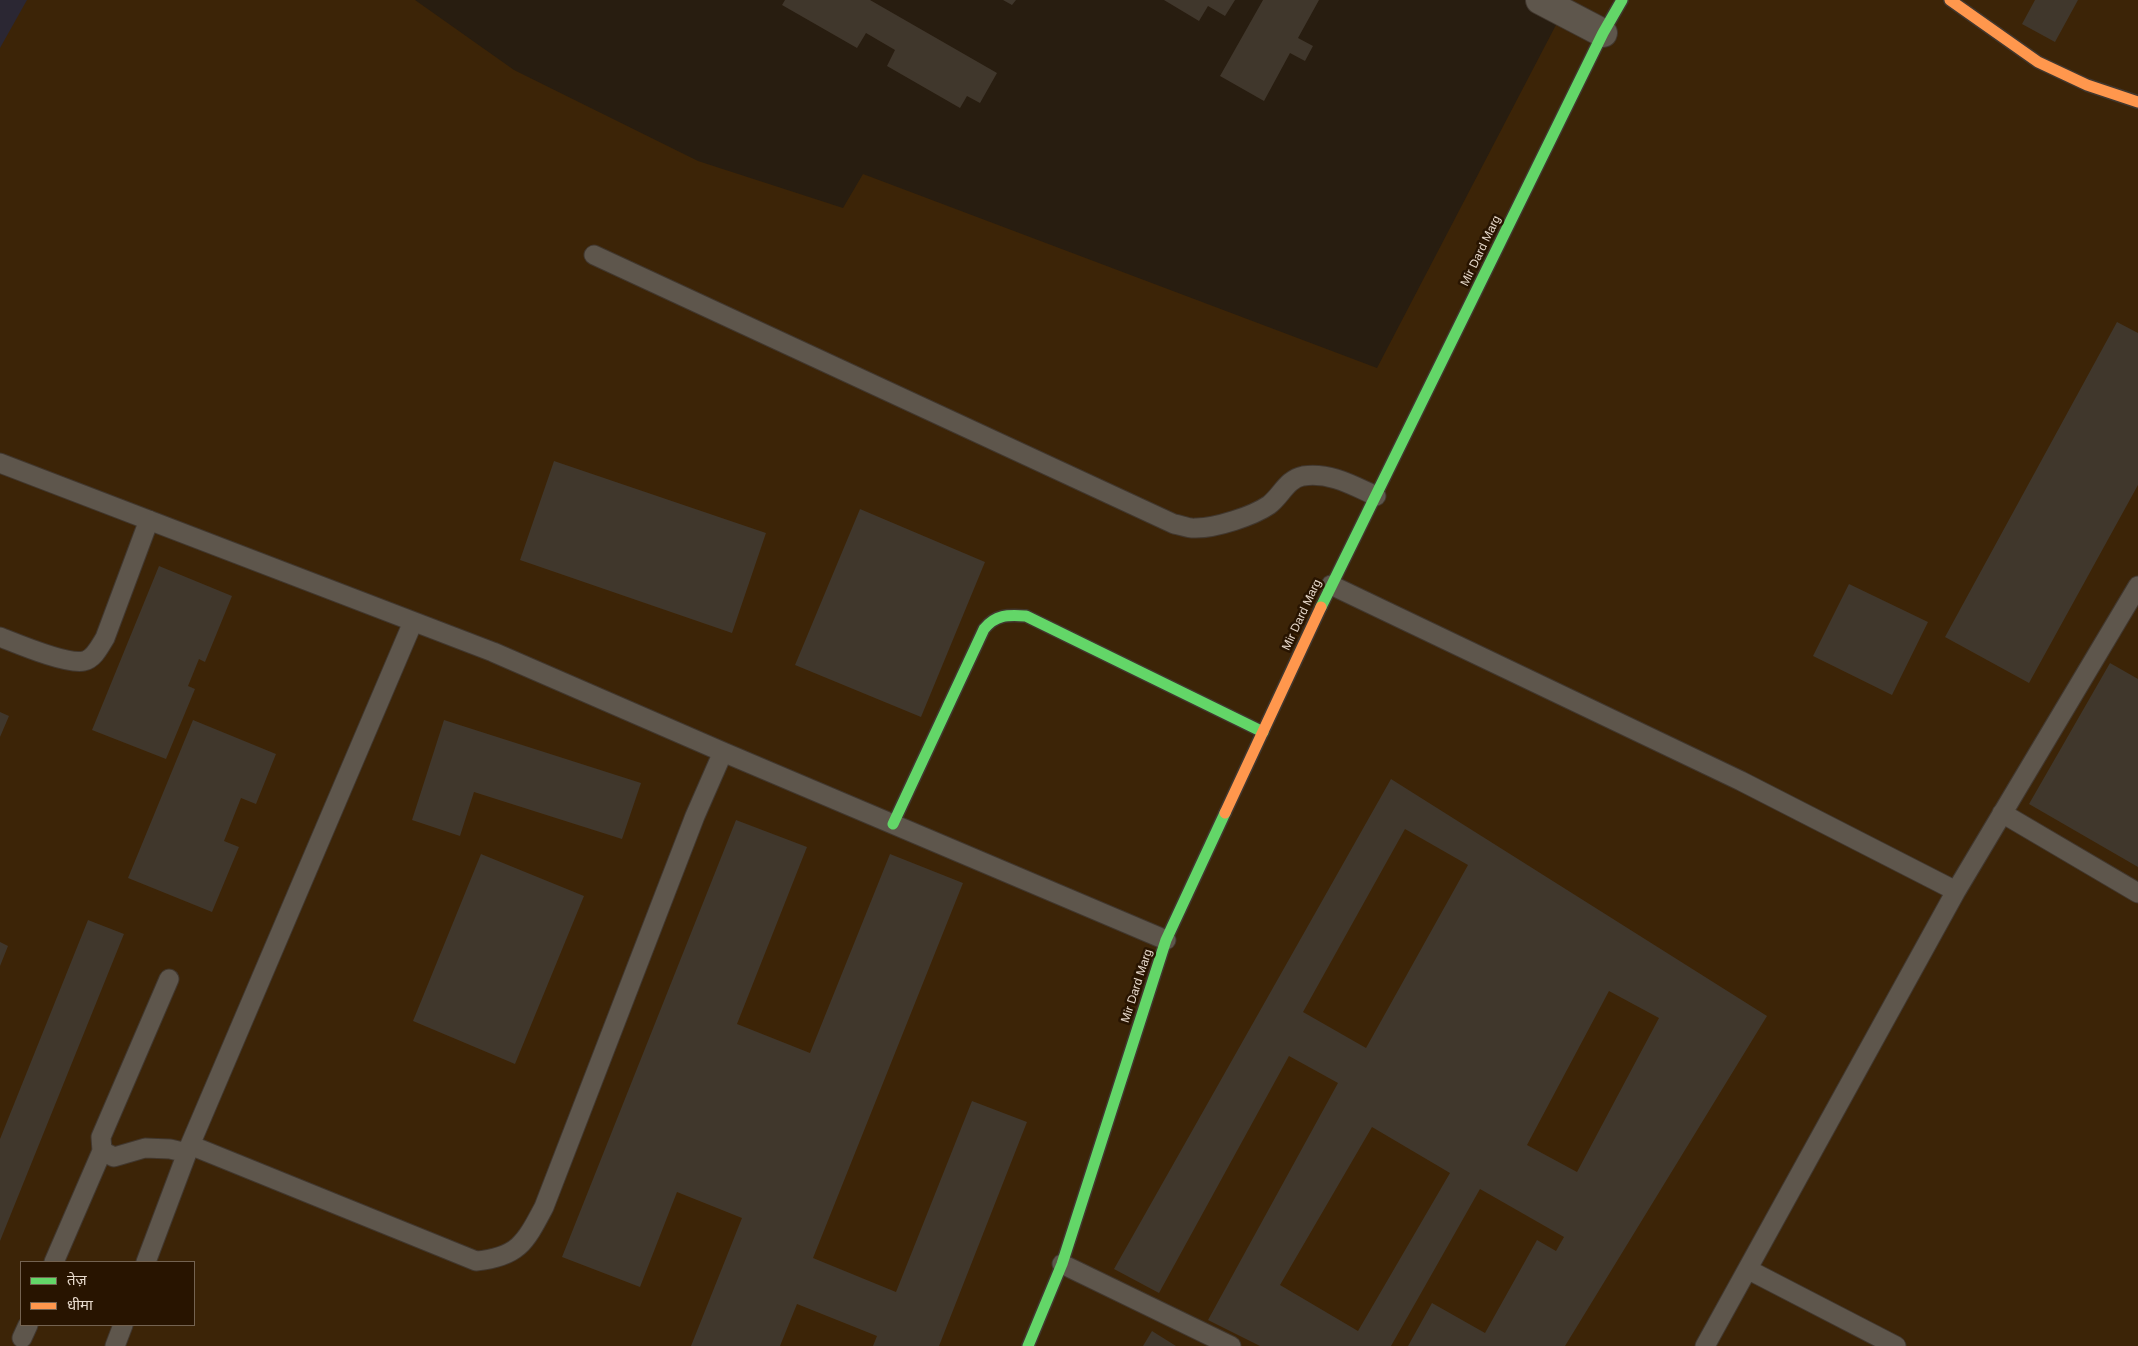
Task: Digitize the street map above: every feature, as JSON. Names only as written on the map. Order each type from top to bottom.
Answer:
[{"type":"street","points":[[1540,0],[1603,33]]},
{"type":"street","name":"Mir Dard Marg","points":[[1028,1346],[1062,1264],[1166,940],[1331,585],[1603,33],[1622,0]]},
{"type":"street","points":[[1950,0],[2038,62],[2087,85],[2138,102]]},
{"type":"street","points":[[893,824],[984,629],[990,619],[1001,615],[1026,616],[1263,732]]},
{"type":"lane","points":[[594,255],[1174,524],[1195,529],[1232,522],[1269,505],[1286,485],[1301,477],[1316,475],[1334,477],[1376,496]]},
{"type":"lane","points":[[0,463],[494,652],[723,752],[1166,940]]},
{"type":"lane","points":[[0,637],[66,660],[84,661],[95,654],[105,638],[149,520]]},
{"type":"lane","points":[[1331,585],[1741,781],[1956,891]]},
{"type":"lane","points":[[1705,1346],[1749,1270],[1956,891],[2138,586]]},
{"type":"lane","points":[[146,1261],[188,1149],[414,622]]},
{"type":"lane","points":[[102,1151],[114,1157],[145,1148],[188,1149],[476,1261],[498,1259],[519,1247],[544,1207],[694,816],[723,752]]},
{"type":"lane","points":[[2002,813],[2138,893]]},
{"type":"lane","points":[[54,1261],[102,1151],[101,1137],[169,979]]},
{"type":"lane","points":[[1062,1264],[1230,1346]]},
{"type":"lane","points":[[1749,1270],[1896,1346]]},
{"type":"lane","points":[[115,1346],[123,1326]]},
{"type":"shaded area","points":[[0,0],[33,0],[0,61]]},
{"type":"shaded area","points":[[27,0],[415,0],[514,70],[698,161],[843,208],[863,174],[1377,368],[1569,0],[2138,0],[2138,1346],[0,1346],[0,48]]},
{"type":"building","points":[[785,0],[870,0],[997,73],[980,103],[967,96],[960,108],[887,66],[895,50],[866,33],[857,48],[782,5]]},
{"type":"building","points":[[1003,0],[1016,0],[1012,5]]},
{"type":"building","points":[[1164,0],[1235,0],[1225,16],[1208,6],[1199,21]]},
{"type":"building","points":[[1263,0],[1319,0],[1298,38],[1313,46],[1305,61],[1290,53],[1264,101],[1220,76]]},
{"type":"building","points":[[2035,0],[2078,0],[2055,42],[2022,24]]},
{"type":"building","points":[[2117,322],[2138,333],[2138,485],[2029,683],[1945,637]]},
{"type":"building","points":[[554,461],[766,533],[732,633],[520,560]]},
{"type":"building","points":[[860,509],[985,562],[921,717],[795,665]]},
{"type":"building","points":[[159,566],[232,596],[205,662],[199,659],[188,686],[195,689],[166,759],[92,730]]},
{"type":"building","points":[[1849,584],[1928,622],[1892,695],[1813,656]]},
{"type":"building","points":[[2110,663],[2138,679],[2138,867],[2029,804]]},
{"type":"building","points":[[0,712],[9,716],[0,737]]},
{"type":"building","points":[[193,720],[276,754],[256,804],[241,798],[224,841],[239,847],[212,912],[128,878]]},
{"type":"building","points":[[444,720],[641,783],[622,839],[474,792],[460,836],[412,820]]},
{"type":"building","points":[[1391,779],[1767,1016],[1565,1346],[1408,1346],[1432,1303],[1485,1333],[1537,1240],[1556,1251],[1564,1237],[1480,1189],[1391,1346],[1260,1346],[1208,1320],[1338,1083],[1289,1056],[1159,1293],[1114,1269]],"holes":[[[1405,829],[1468,865],[1366,1048],[1303,1012]],[[1609,991],[1659,1018],[1577,1172],[1527,1145]],[[1372,1127],[1450,1173],[1358,1331],[1280,1285]]]},
{"type":"building","points":[[736,820],[807,847],[737,1024],[810,1053],[890,854],[963,883],[813,1258],[896,1292],[972,1101],[1027,1122],[939,1346],[873,1346],[877,1336],[797,1304],[780,1346],[691,1346],[742,1218],[677,1192],[640,1287],[562,1257]]},
{"type":"building","points":[[481,854],[584,896],[515,1064],[413,1021]]},
{"type":"building","points":[[88,920],[124,934],[0,1241],[0,1139]]},
{"type":"building","points":[[0,942],[8,946],[0,966]]},
{"type":"building","points":[[1152,1331],[1176,1346],[1143,1346]]},
{"type":"traffic: fast","points":[[1321,607],[1603,33],[1622,0]]},
{"type":"traffic: fast","points":[[893,824],[984,629],[993,620],[1003,616],[1026,616],[1263,732]]},
{"type":"traffic: fast","points":[[1028,1346],[1062,1264],[1166,940],[1225,813]]},
{"type":"traffic: slow","points":[[1950,0],[2038,62],[2087,85],[2138,102]]},
{"type":"traffic: slow","points":[[1225,813],[1321,607]]}]
